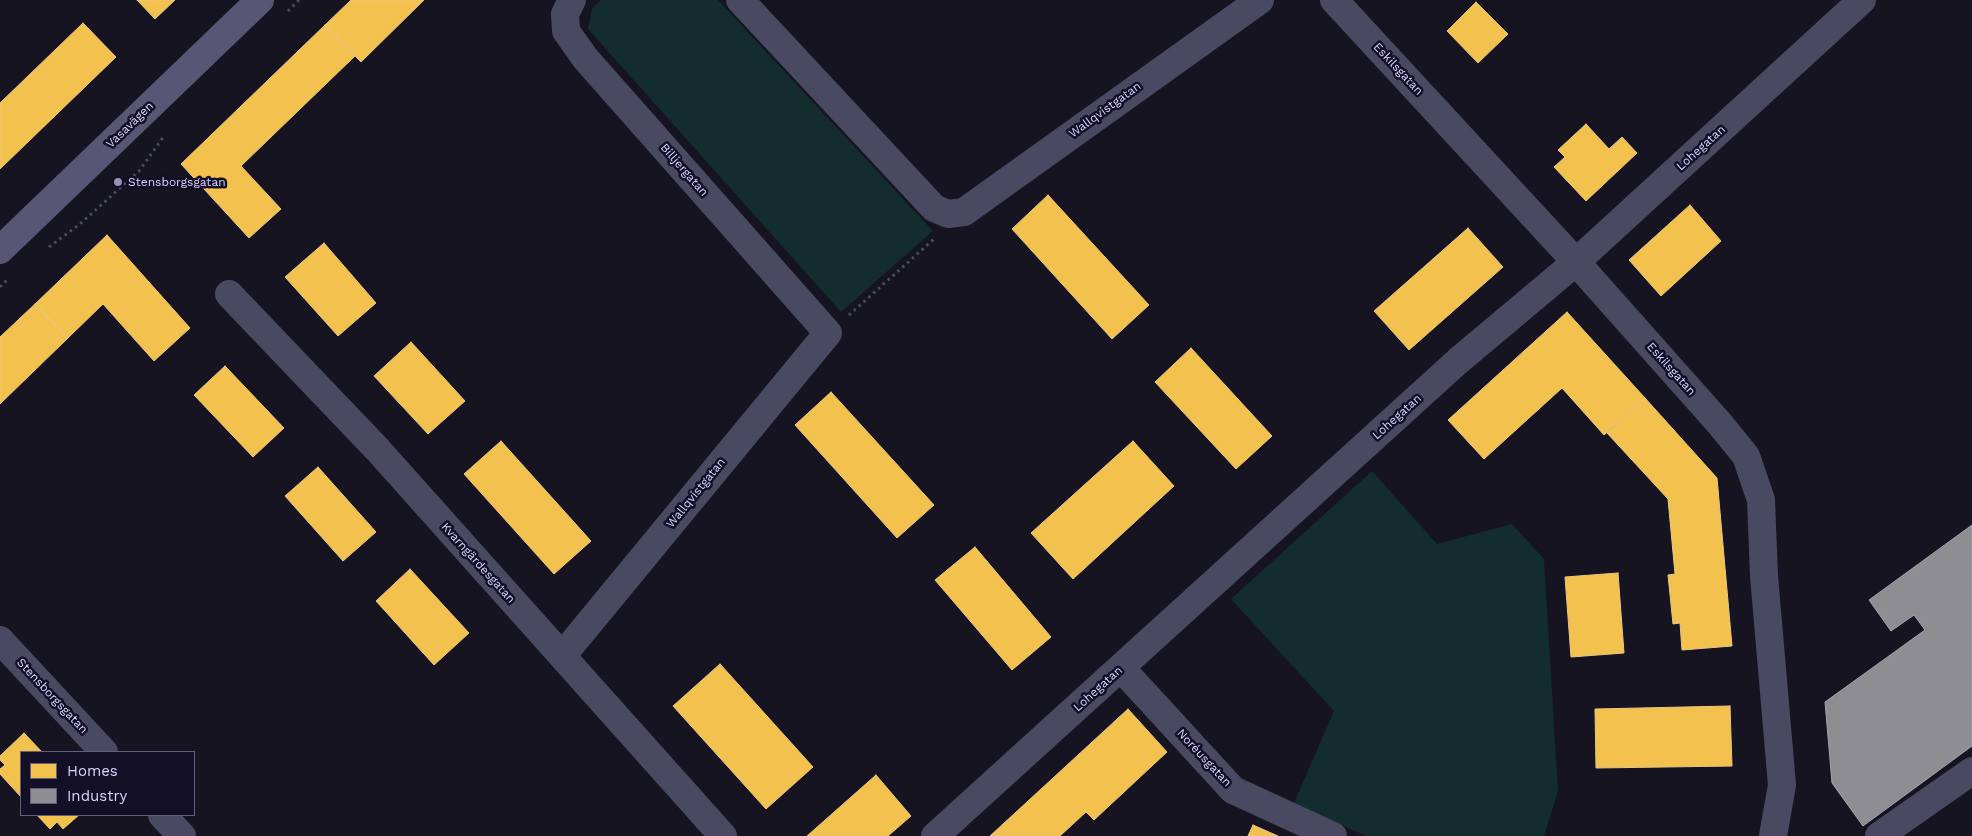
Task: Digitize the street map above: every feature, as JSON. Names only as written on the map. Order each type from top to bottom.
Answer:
[{"type":"main road","name":"Vasavägen","points":[[0,250],[260,0]]},
{"type":"street","name":"Billjergatan","points":[[572,0],[565,14],[566,31],[585,58],[827,332]]},
{"type":"street","points":[[740,0],[934,208],[956,213]]},
{"type":"street","name":"Wallqvistgatan","points":[[956,213],[1260,0]]},
{"type":"street","name":"Eskilsgatan","points":[[1334,0],[1576,262],[1720,424],[1746,456],[1761,500],[1764,576],[1782,785],[1773,836]]},
{"type":"street","name":"Lohegatan","points":[[935,836],[1458,361],[1576,262],[1862,0]]},
{"type":"street","name":"Kvarngärdesgatan","points":[[229,294],[378,450],[723,836]]},
{"type":"street","name":"Wallqvistgatan","points":[[562,656],[827,332]]},
{"type":"street","name":"Stensborgsgatan","points":[[0,640],[103,751]]},
{"type":"street","name":"Noréusgatan","points":[[1121,668],[1233,790],[1333,836]]},
{"type":"street","points":[[1879,836],[1972,771]]},
{"type":"street","points":[[163,816],[182,836]]},
{"type":"path","points":[[827,332],[877,292],[956,213]]},
{"type":"green space","points":[[601,0],[718,0],[933,231],[841,312],[588,29],[592,8]]},
{"type":"green space","points":[[1372,471],[1437,544],[1512,524],[1544,559],[1558,791],[1544,836],[1366,836],[1294,803],[1334,711],[1231,599]]},
{"type":"building: Homes","points":[[137,0],[175,0],[155,19]]},
{"type":"building: Homes","points":[[351,0],[424,0],[361,62],[325,25]]},
{"type":"building: Homes","points":[[1476,2],[1508,34],[1478,63],[1447,31]]},
{"type":"building: Homes","points":[[83,23],[116,57],[0,169],[0,103]]},
{"type":"building: Homes","points":[[325,25],[355,56],[241,166],[281,209],[249,238],[181,164]]},
{"type":"building: Homes","points":[[1586,124],[1609,149],[1622,137],[1637,153],[1586,201],[1554,167],[1565,157],[1558,150]]},
{"type":"building: Homes","points":[[1048,195],[1149,305],[1112,339],[1012,229]]},
{"type":"building: Homes","points":[[1690,205],[1721,241],[1661,296],[1629,260]]},
{"type":"building: Homes","points":[[1468,228],[1503,267],[1409,350],[1374,311]]},
{"type":"building: Homes","points":[[107,235],[190,328],[154,361],[103,304],[68,338],[35,304]]},
{"type":"building: Homes","points":[[324,243],[376,303],[338,336],[285,277]]},
{"type":"building: Homes","points":[[35,304],[68,338],[0,404],[0,337]]},
{"type":"building: Homes","points":[[1567,312],[1645,398],[1604,435],[1562,388],[1484,459],[1448,420]]},
{"type":"building: Homes","points":[[411,342],[465,401],[428,434],[374,376]]},
{"type":"building: Homes","points":[[1191,348],[1272,436],[1236,469],[1155,382]]},
{"type":"building: Homes","points":[[225,366],[284,428],[253,457],[194,395]]},
{"type":"building: Homes","points":[[831,392],[934,505],[897,538],[795,425]]},
{"type":"building: Homes","points":[[1645,398],[1717,478],[1732,646],[1682,650],[1680,623],[1673,624],[1668,575],[1675,574],[1668,499],[1607,433]]},
{"type":"building: Homes","points":[[501,441],[591,541],[554,574],[464,474]]},
{"type":"building: Homes","points":[[1133,441],[1174,486],[1073,579],[1031,533]]},
{"type":"building: Homes","points":[[318,467],[376,532],[343,561],[285,496]]},
{"type":"building: Homes","points":[[975,547],[1051,637],[1012,670],[935,580]]},
{"type":"building: Homes","points":[[410,569],[469,633],[434,665],[376,601]]},
{"type":"building: Homes","points":[[1618,573],[1624,653],[1571,657],[1565,577]]},
{"type":"building: Homes","points":[[720,664],[813,767],[766,809],[673,706]]},
{"type":"building: Homes","points":[[1730,706],[1732,766],[1596,768],[1595,709]]},
{"type":"building: Homes","points":[[1128,709],[1167,752],[1094,820],[1086,812],[1060,836],[990,836]]},
{"type":"building: Homes","points":[[24,733],[41,751],[20,751],[20,796],[0,774],[0,769],[5,765],[0,760],[0,756]]},
{"type":"building: Homes","points":[[876,775],[911,816],[888,836],[807,836]]},
{"type":"building: Homes","points":[[38,816],[78,816],[63,829],[57,822],[50,829]]},
{"type":"building: Homes","points":[[1253,825],[1278,836],[1248,836]]},
{"type":"building: Industry","points":[[1972,525],[1972,746],[1863,826],[1832,783],[1825,702],[1925,630],[1914,615],[1891,631],[1869,600]]},
{"type":"place","name":"Stensborgsgatan","points":[[118,182]]}]
